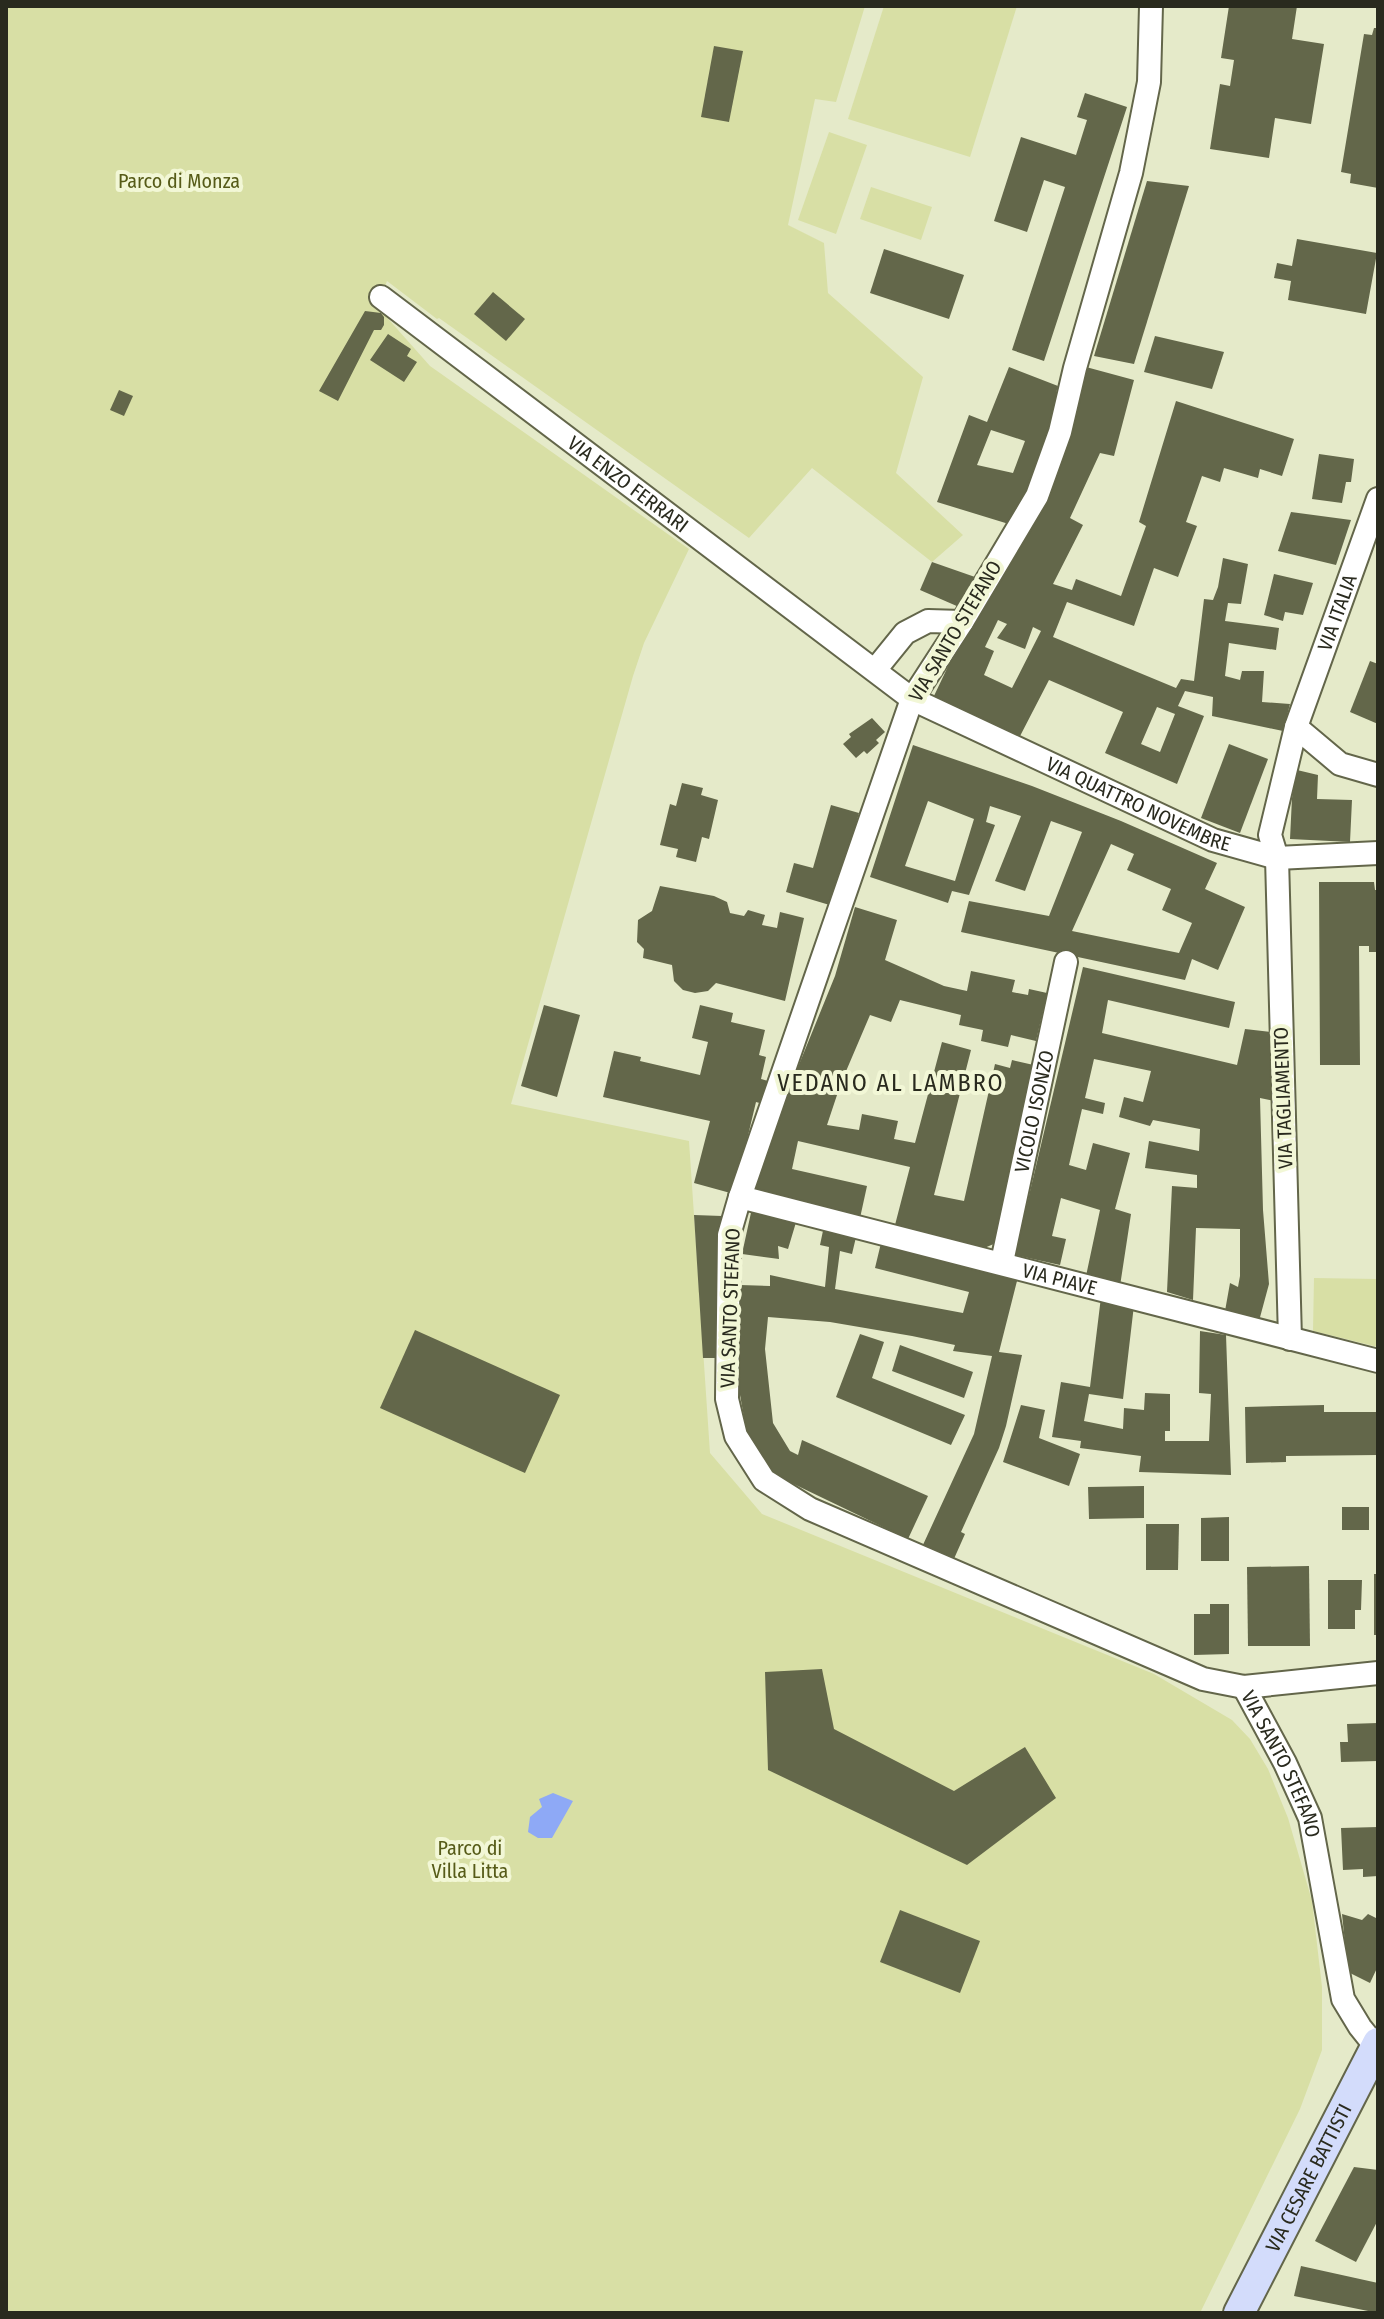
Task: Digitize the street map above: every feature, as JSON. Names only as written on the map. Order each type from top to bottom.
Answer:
[{"type":"main road","name":"VIA CESARE BATTISTI","points":[[1239,2313],[1377,2045]]},
{"type":"street","name":"VIA SANTO STEFANO","points":[[1151,6],[1149,82],[1131,173],[1075,368],[1060,432],[1037,496],[912,699],[740,1197],[729,1235],[727,1399],[736,1436],[764,1480],[810,1509],[1203,1679],[1244,1687],[1285,1763],[1310,1818],[1343,1999],[1360,2027],[1377,2045]]},
{"type":"street","name":"VIA ENZO FERRARI","points":[[381,297],[912,699]]},
{"type":"street","name":"VIA ITALIA","points":[[1277,858],[1270,835],[1296,727],[1378,499]]},
{"type":"street","points":[[875,670],[905,633],[928,621],[962,622]]},
{"type":"street","name":"VIA QUATTRO NOVEMBRE","points":[[912,699],[1213,840],[1277,858],[1378,853]]},
{"type":"street","points":[[1296,727],[1340,764],[1378,775]]},
{"type":"street","name":"VIA TAGLIAMENTO","points":[[1277,858],[1290,1339]]},
{"type":"street","name":"VICOLO ISONZO","points":[[1002,1262],[1066,962]]},
{"type":"street","name":"VIA PIAVE","points":[[740,1197],[1378,1361]]},
{"type":"street","points":[[1244,1687],[1378,1673]]},
{"type":"green space","name":"Parco di Villa Litta","points":[[6,6],[865,6],[836,102],[815,99],[788,225],[824,243],[828,293],[923,377],[896,473],[963,535],[932,562],[812,468],[749,538],[387,281],[375,304],[430,366],[689,549],[644,643],[633,676],[511,1104],[689,1141],[710,1453],[762,1514],[1154,1674],[1232,1720],[1250,1739],[1268,1769],[1288,1818],[1312,1901],[1322,1987],[1322,2050],[1300,2109],[1200,2313],[6,2313]]},
{"type":"green space","points":[[884,6],[1017,6],[970,157],[848,119]]},
{"type":"green space","points":[[829,132],[867,145],[836,234],[798,220]]},
{"type":"green space","points":[[871,187],[932,207],[921,240],[860,219]]},
{"type":"green space","points":[[1314,1278],[1378,1279],[1378,1347],[1313,1331]]},
{"type":"water","points":[[553,1793],[573,1801],[552,1838],[538,1838],[528,1832],[530,1817],[542,1807],[539,1799]]},
{"type":"building","points":[[1229,6],[1297,6],[1292,39],[1324,44],[1311,124],[1275,118],[1269,158],[1210,149],[1220,84],[1230,86],[1234,60],[1221,58]]},
{"type":"building","points":[[1374,28],[1378,28],[1378,188],[1350,183],[1351,174],[1341,172],[1364,34],[1372,35]]},
{"type":"building","points":[[714,46],[743,51],[729,122],[701,117]]},
{"type":"building","points":[[1085,93],[1127,107],[1044,361],[1012,350],[1065,187],[1044,180],[1027,232],[994,221],[1021,137],[1076,155],[1087,120],[1077,117]]},
{"type":"building","points":[[1147,181],[1189,186],[1134,364],[1094,356]]},
{"type":"building","points":[[1297,239],[1377,253],[1366,314],[1288,300],[1291,281],[1274,278],[1277,263],[1292,266]]},
{"type":"building","points":[[884,249],[964,275],[949,319],[870,293]]},
{"type":"building","points":[[493,292],[525,319],[506,341],[474,314]]},
{"type":"building","points":[[365,311],[381,313],[384,325],[381,330],[374,330],[338,401],[319,391]]},
{"type":"building","points":[[388,334],[411,349],[407,356],[417,362],[404,382],[370,360]]},
{"type":"building","points":[[1155,336],[1224,352],[1212,389],[1144,372]]},
{"type":"building","points":[[1009,367],[1058,386],[1056,393],[1063,395],[1035,481],[1012,525],[937,502],[969,415],[987,422]],"holes":[[[991,430],[1025,441],[1013,473],[977,465]]]},
{"type":"building","points":[[1086,367],[1134,380],[1114,456],[1100,453],[1070,518],[1083,525],[1053,584],[1072,590],[1076,579],[1121,596],[1146,526],[1139,522],[1176,401],[1294,439],[1282,476],[1260,469],[1258,478],[1224,468],[1220,482],[1202,476],[1186,522],[1197,526],[1178,577],[1154,568],[1134,626],[1067,602],[1053,637],[1176,688],[1181,679],[1194,681],[1204,599],[1213,600],[1223,558],[1248,564],[1241,604],[1228,603],[1225,621],[1279,628],[1276,650],[1229,643],[1225,676],[1240,680],[1242,671],[1264,671],[1262,702],[1290,704],[1283,731],[1212,716],[1213,697],[1185,691],[1178,706],[1204,716],[1177,784],[1105,753],[1123,712],[1049,680],[1018,740],[933,698],[952,658],[1006,568]],"holes":[[[998,620],[1007,624],[997,638],[1025,649],[1033,627],[1041,631],[1012,688],[984,675],[994,651],[985,647]],[[1157,707],[1175,714],[1160,752],[1141,744]]]},
{"type":"building","points":[[119,390],[133,396],[124,416],[110,410]]},
{"type":"building","points":[[1319,454],[1354,459],[1351,482],[1346,482],[1342,503],[1312,499]]},
{"type":"building","points":[[1291,512],[1351,520],[1336,565],[1278,551]]},
{"type":"building","points":[[932,562],[975,577],[959,607],[920,590]]},
{"type":"building","points":[[1274,574],[1313,583],[1303,615],[1285,612],[1283,621],[1264,615]]},
{"type":"building","points":[[1370,661],[1378,664],[1378,724],[1350,712]]},
{"type":"building","points":[[872,718],[885,732],[867,754],[864,751],[856,758],[843,744],[851,737],[849,734]]},
{"type":"building","points":[[1229,744],[1268,759],[1240,833],[1201,818]]},
{"type":"building","points":[[913,745],[1032,786],[1217,863],[1205,889],[1245,907],[1218,970],[1192,959],[1185,980],[961,932],[969,901],[1049,916],[1082,832],[1051,821],[1025,891],[995,881],[1021,816],[990,806],[986,822],[995,825],[969,895],[952,891],[948,903],[870,877]],"holes":[[[928,801],[974,819],[955,881],[905,866]],[[1111,844],[1134,854],[1127,870],[1171,889],[1162,910],[1192,923],[1179,953],[1072,931]]]},
{"type":"building","points":[[1297,770],[1318,775],[1317,799],[1352,800],[1350,842],[1290,839]]},
{"type":"building","points":[[682,783],[703,788],[701,795],[718,800],[709,839],[702,837],[696,862],[676,857],[678,849],[660,845],[670,804],[676,806]]},
{"type":"building","points":[[831,805],[859,813],[833,906],[786,892],[794,863],[813,868]]},
{"type":"building","points":[[1319,882],[1374,882],[1375,890],[1378,890],[1378,952],[1369,952],[1369,946],[1359,946],[1360,1065],[1320,1065]]},
{"type":"building","points":[[660,886],[714,896],[727,902],[730,913],[744,916],[748,910],[765,915],[762,925],[777,928],[780,912],[804,918],[785,1001],[716,983],[708,991],[695,993],[683,990],[674,981],[672,965],[643,958],[644,949],[637,942],[638,920],[652,911]]},
{"type":"building","points":[[855,907],[897,920],[885,960],[944,986],[967,991],[971,971],[1015,980],[1012,992],[1028,995],[1029,989],[1047,993],[1036,1041],[1011,1035],[1008,1047],[981,1041],[983,1030],[959,1025],[961,1015],[900,1000],[891,1022],[870,1015],[827,1125],[859,1130],[862,1114],[898,1121],[894,1139],[915,1143],[942,1042],[971,1050],[934,1195],[964,1201],[995,1064],[1010,1068],[1012,1060],[1038,1066],[996,1243],[982,1249],[895,1225],[910,1167],[798,1141],[792,1169],[867,1186],[860,1218],[754,1190],[835,976]]},
{"type":"building","points":[[1083,967],[1235,1002],[1229,1028],[1108,1000],[1102,1033],[1237,1065],[1245,1029],[1271,1032],[1275,1101],[1260,1098],[1263,1210],[1269,1284],[1259,1321],[1225,1311],[1230,1283],[1238,1287],[1240,1229],[1196,1228],[1193,1300],[1167,1292],[1172,1186],[1197,1188],[1197,1175],[1145,1168],[1149,1141],[1199,1151],[1200,1129],[1153,1120],[1150,1126],[1119,1117],[1124,1097],[1143,1102],[1151,1071],[1094,1059],[1085,1098],[1105,1103],[1103,1114],[1082,1109],[1069,1165],[1086,1170],[1093,1143],[1130,1153],[1115,1209],[1131,1214],[1120,1286],[1086,1276],[1100,1210],[1061,1198],[1052,1236],[1066,1239],[1060,1265],[1015,1255]]},
{"type":"building","points":[[544,1005],[580,1015],[557,1097],[521,1086]]},
{"type":"building","points":[[700,1005],[733,1013],[731,1022],[765,1030],[759,1055],[766,1057],[761,1079],[768,1081],[763,1104],[756,1102],[734,1194],[694,1183],[710,1121],[603,1097],[614,1051],[641,1057],[640,1061],[700,1075],[708,1042],[692,1038]]},
{"type":"building","points":[[752,1208],[797,1219],[788,1249],[778,1246],[779,1259],[742,1254]]},
{"type":"building","points":[[694,1215],[722,1216],[722,1358],[703,1358]]},
{"type":"building","points":[[824,1226],[857,1233],[852,1254],[840,1251],[835,1289],[963,1313],[969,1292],[875,1268],[881,1243],[1018,1277],[999,1352],[1022,1355],[1006,1426],[961,1532],[965,1534],[953,1561],[922,1547],[974,1434],[992,1356],[953,1351],[955,1345],[912,1336],[830,1322],[768,1317],[765,1349],[773,1423],[790,1451],[798,1455],[802,1440],[928,1496],[908,1539],[775,1475],[759,1454],[746,1428],[740,1395],[736,1309],[740,1285],[770,1286],[770,1275],[825,1287],[829,1247],[820,1245]]},
{"type":"building","points":[[1101,1297],[1134,1305],[1123,1399],[1089,1394],[1084,1421],[1123,1429],[1124,1408],[1144,1410],[1145,1393],[1170,1394],[1170,1431],[1165,1431],[1165,1441],[1209,1441],[1211,1394],[1199,1393],[1200,1331],[1226,1335],[1231,1475],[1139,1472],[1141,1456],[1080,1448],[1081,1441],[1052,1437],[1061,1382],[1090,1387]]},
{"type":"building","points":[[415,1330],[560,1395],[525,1473],[380,1408]]},
{"type":"building","points":[[860,1334],[884,1342],[872,1378],[965,1415],[951,1445],[836,1397]]},
{"type":"building","points":[[900,1345],[973,1372],[964,1398],[892,1371]]},
{"type":"building","points":[[1021,1405],[1045,1410],[1039,1438],[1080,1454],[1069,1486],[1003,1462]]},
{"type":"building","points":[[1324,1405],[1324,1412],[1378,1412],[1378,1455],[1286,1456],[1286,1462],[1246,1463],[1245,1407]]},
{"type":"building","points":[[1144,1486],[1144,1518],[1089,1519],[1088,1487]]},
{"type":"building","points":[[1342,1507],[1369,1507],[1369,1530],[1342,1530]]},
{"type":"building","points":[[1229,1517],[1229,1561],[1201,1561],[1201,1518]]},
{"type":"building","points":[[1146,1524],[1179,1524],[1178,1570],[1146,1570]]},
{"type":"building","points":[[1309,1566],[1310,1646],[1248,1646],[1247,1567]]},
{"type":"building","points":[[1374,1574],[1378,1574],[1378,1635],[1374,1635]]},
{"type":"building","points":[[1328,1580],[1362,1580],[1361,1610],[1355,1610],[1355,1629],[1328,1629]]},
{"type":"building","points":[[1210,1604],[1229,1604],[1229,1654],[1194,1655],[1194,1614],[1210,1614]]},
{"type":"building","points":[[822,1669],[834,1729],[954,1791],[1025,1747],[1056,1798],[967,1865],[768,1770],[765,1672]]},
{"type":"building","points":[[1378,1723],[1378,1761],[1341,1762],[1340,1742],[1348,1742],[1347,1724]]},
{"type":"building","points":[[1378,1827],[1378,1876],[1363,1877],[1363,1869],[1343,1870],[1341,1828]]},
{"type":"building","points":[[900,1910],[980,1941],[960,1993],[880,1962]]},
{"type":"building","points":[[1342,1914],[1362,1920],[1368,1914],[1378,1919],[1378,1966],[1370,1983],[1348,1972]]},
{"type":"building","points":[[1354,2167],[1378,2170],[1378,2220],[1356,2262],[1315,2241]]},
{"type":"building","points":[[1301,2266],[1378,2283],[1378,2313],[1294,2296]]},
{"type":"district","name":"VEDANO AL LAMBRO","points":[[891,1083]]},
{"type":"park label","name":"Parco di Monza","points":[[179,181]]}]
